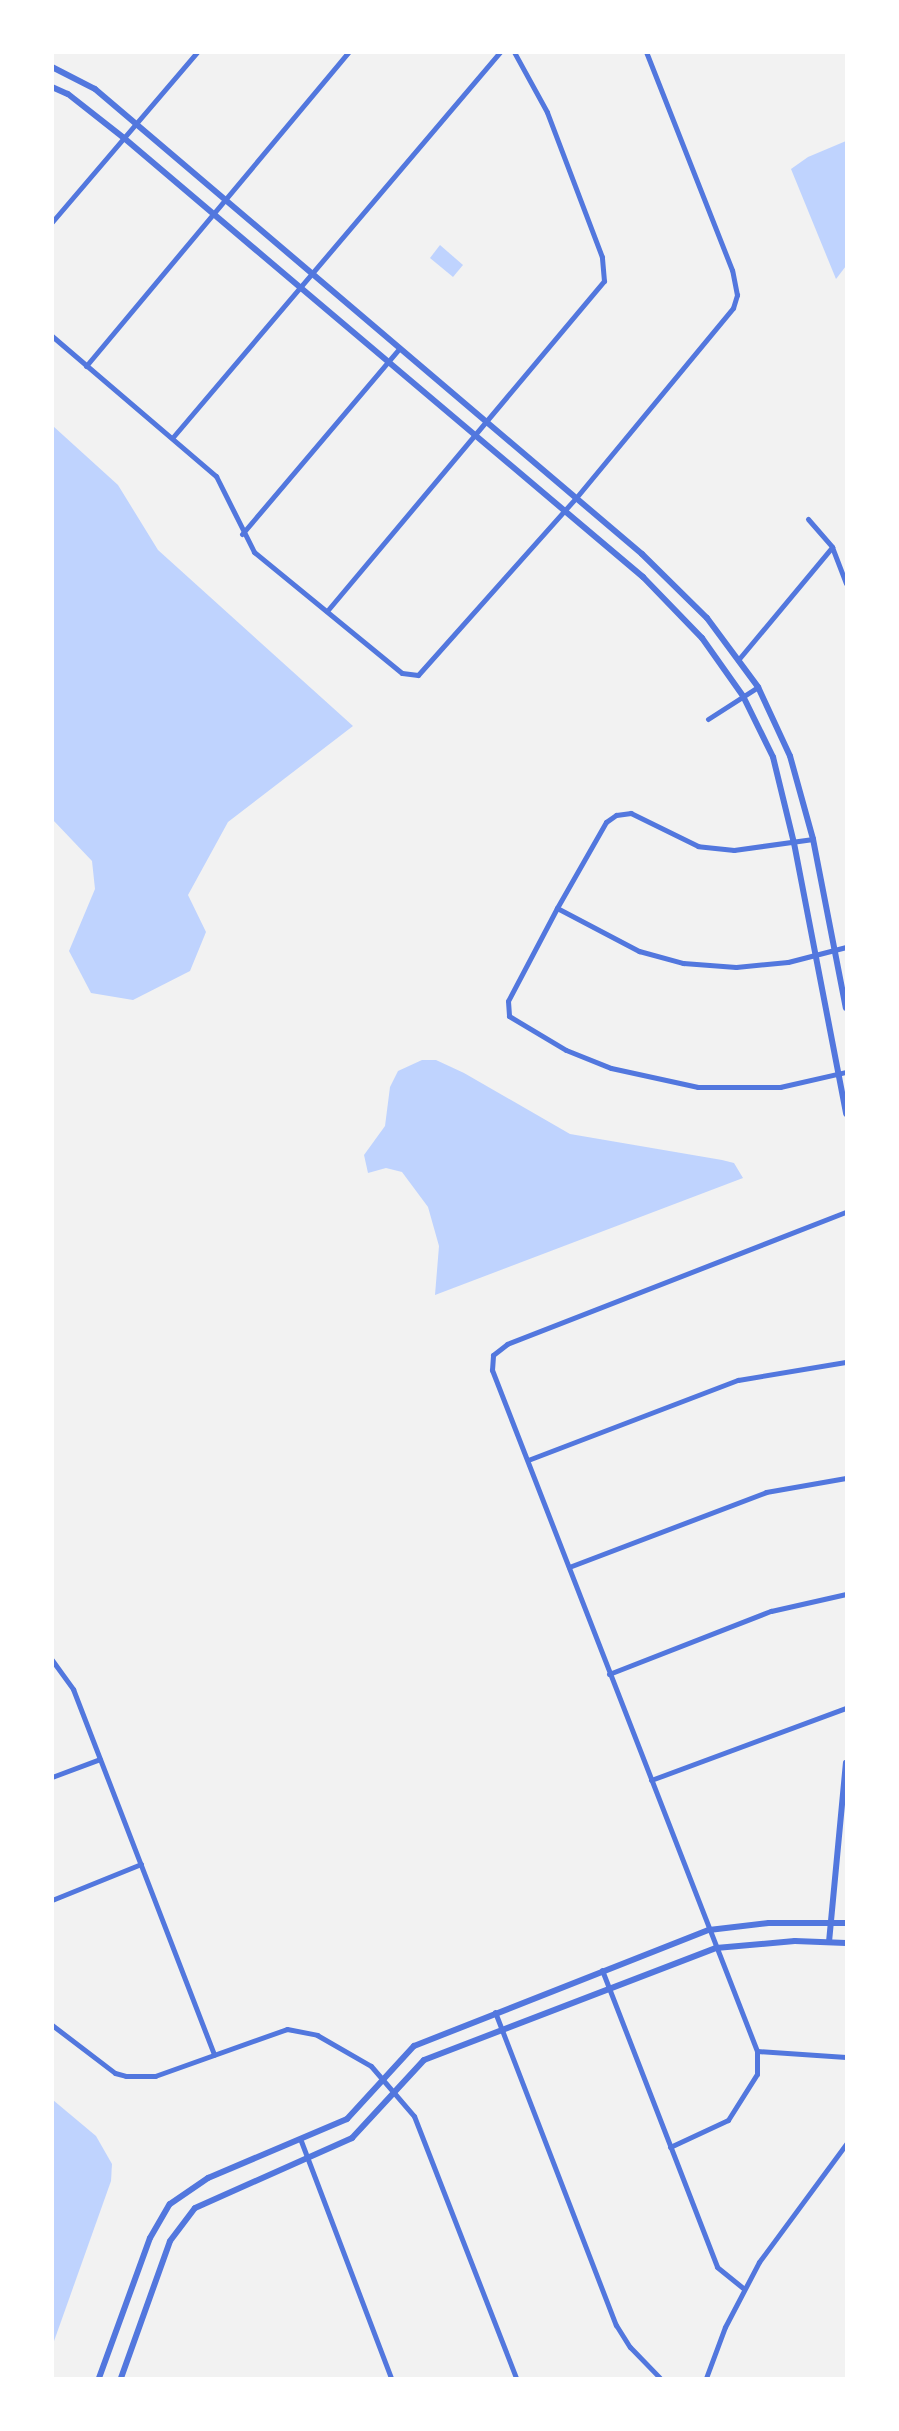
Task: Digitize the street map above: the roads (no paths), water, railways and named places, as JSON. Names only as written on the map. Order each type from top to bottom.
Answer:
[{"type":"street","points":[[52,222],[197,52]]},
{"type":"street","points":[[86,366],[349,52]]},
{"type":"street","points":[[173,437],[499,52]]},
{"type":"street","points":[[327,611],[476,437],[604,281],[602,257],[550,121],[514,52]]},
{"type":"street","points":[[52,337],[216,476],[242,534],[254,552],[411,678],[425,670],[564,512],[722,325],[737,295],[732,270],[646,52]]},
{"type":"street","points":[[52,67],[94,89],[676,584],[758,687],[790,755],[813,839],[846,1008]]},
{"type":"street","points":[[52,87],[68,94],[124,138],[673,605],[743,696],[773,757],[843,1073],[846,1114]]},
{"type":"street","points":[[242,534],[399,349]]},
{"type":"street","points":[[808,519],[832,548],[846,583]]},
{"type":"street","points":[[737,660],[832,548]]},
{"type":"street","points":[[708,719],[758,687]]},
{"type":"street","points":[[813,839],[734,850],[698,846],[631,813],[616,815],[606,821],[557,908],[508,1001],[509,1016],[566,1051],[658,1080],[743,1089],[780,1087],[843,1073]]},
{"type":"street","points":[[557,908],[639,950],[683,963],[736,967],[817,955],[846,947]]},
{"type":"street","points":[[670,2147],[728,2120],[757,2074],[757,2051],[492,1370],[493,1355],[507,1344],[846,1212]]},
{"type":"street","points":[[528,1460],[738,1380],[846,1362]]},
{"type":"street","points":[[569,1567],[766,1492],[846,1478]]},
{"type":"street","points":[[609,1674],[782,1608],[846,1594]]},
{"type":"street","points":[[52,1660],[73,1689],[214,2054]]},
{"type":"street","points":[[651,1780],[846,1708]]},
{"type":"street","points":[[52,1777],[100,1759]]},
{"type":"street","points":[[829,1942],[846,1763]]},
{"type":"street","points":[[52,1900],[141,1864]]},
{"type":"street","points":[[99,2378],[150,2238],[170,2204],[208,2178],[301,2141],[347,2119],[414,2046],[709,1930],[769,1923],[846,1923]]},
{"type":"street","points":[[121,2378],[162,2260],[180,2225],[214,2196],[308,2160],[352,2138],[424,2060],[716,1948],[846,1943]]},
{"type":"street","points":[[603,1970],[717,2267],[743,2288]]},
{"type":"street","points":[[495,2012],[616,2325],[630,2347],[660,2378]]},
{"type":"street","points":[[52,2025],[99,2062],[126,2076],[155,2076],[287,2029],[301,2030],[360,2060],[385,2078],[414,2116],[516,2378]]},
{"type":"street","points":[[757,2051],[846,2057]]},
{"type":"street","points":[[301,2141],[391,2378]]},
{"type":"street","points":[[706,2378],[743,2288],[846,2144]]},
{"type":"water","points":[[846,141],[846,266],[836,279],[791,169],[808,157]]},
{"type":"water","points":[[440,245],[463,265],[453,277],[430,258]]},
{"type":"water","points":[[53,426],[118,485],[158,550],[353,726],[228,822],[188,895],[206,932],[190,971],[133,1000],[91,993],[69,951],[95,889],[92,861],[53,820]]},
{"type":"water","points":[[422,1060],[436,1060],[464,1073],[570,1134],[734,1163],[743,1178],[435,1295],[439,1246],[428,1207],[402,1172],[386,1168],[368,1173],[364,1155],[385,1126],[390,1087],[398,1071]]},
{"type":"water","points":[[53,2100],[96,2136],[112,2164],[111,2181],[53,2344]]}]
